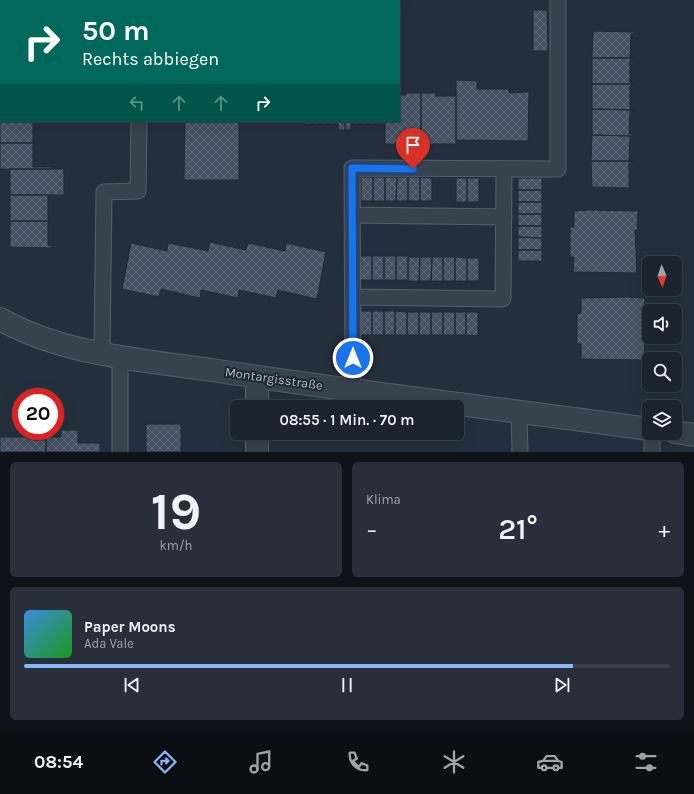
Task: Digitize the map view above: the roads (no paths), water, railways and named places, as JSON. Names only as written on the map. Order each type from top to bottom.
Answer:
[{"type":"street","name":"Montargisstraße","points":[[0,319],[26,332],[67,346],[111,354],[257,377],[642,428]]},
{"type":"street","points":[[257,377],[257,400]]},
{"type":"street","points":[[682,433],[694,435]]},
{"type":"street","points":[[257,440],[257,452]]},
{"type":"lane","points":[[353,389],[352,168],[558,169],[558,0]]},
{"type":"lane","points":[[120,452],[111,354],[104,192],[138,191],[139,122]]},
{"type":"lane","points":[[353,297],[503,299],[504,169]]},
{"type":"lane","points":[[352,216],[504,217]]},
{"type":"lane","points":[[519,411],[520,452]]},
{"type":"lane","points":[[652,440],[652,452]]}]
